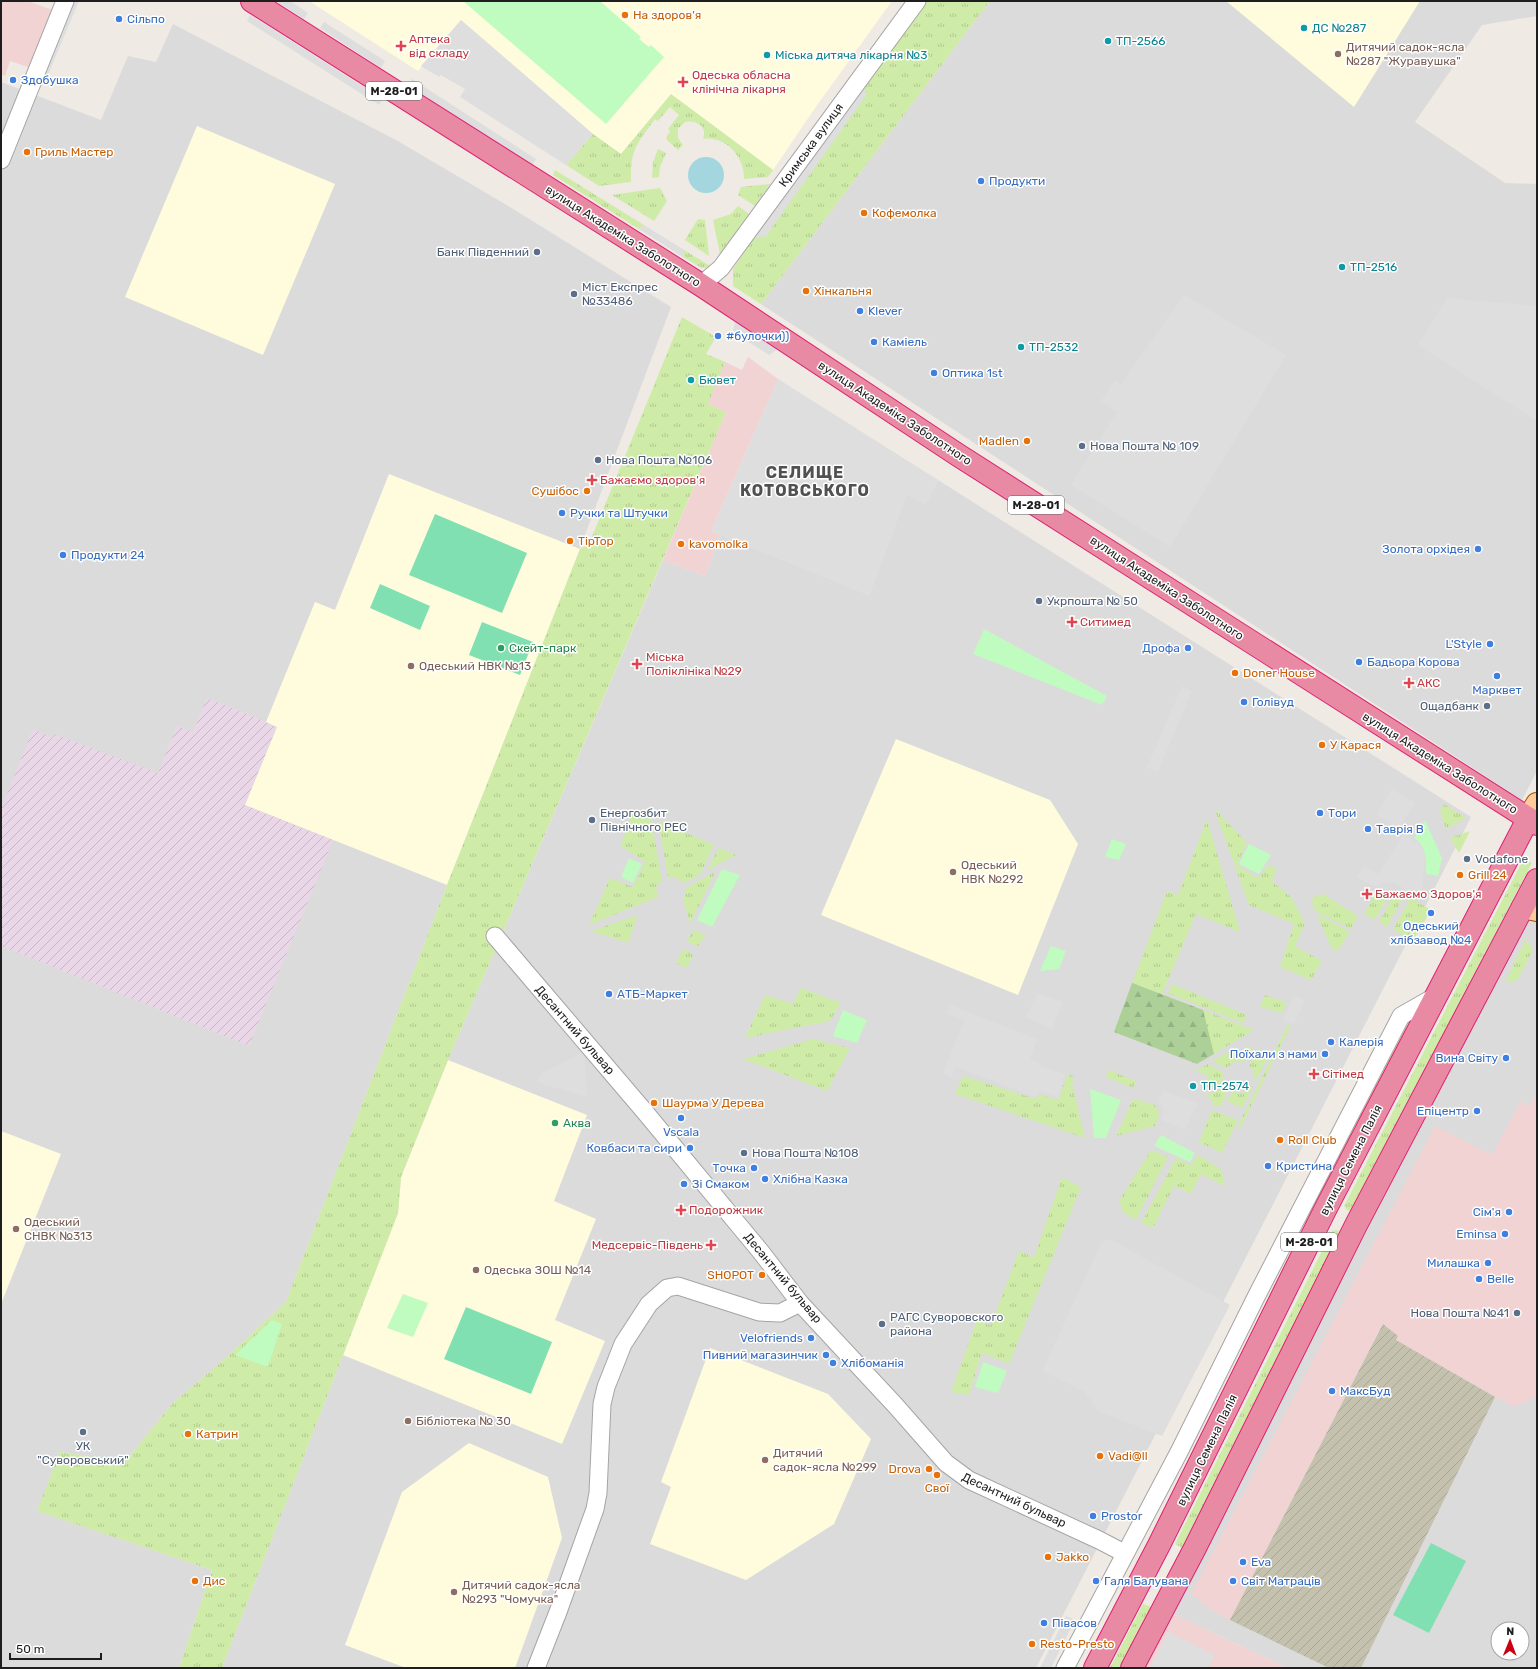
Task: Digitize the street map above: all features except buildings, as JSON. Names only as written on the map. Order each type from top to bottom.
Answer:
[{"type":"highway","name":"вулиця Академіка Заболотного","points":[[252,1],[701,285],[964,459],[1534,816]]},
{"type":"highway","name":"вулиця Семена Палія","points":[[1095,1668],[1136,1590],[1325,1210],[1436,996],[1534,816]]},
{"type":"highway","name":"М-28-01","points":[[1132,1668],[1195,1548],[1356,1225],[1530,909],[1537,880]]},
{"type":"highway","points":[[1325,1210],[1356,1225]]},
{"type":"highway","points":[[1136,1590],[1165,1604]]},
{"type":"street","points":[[1,160],[65,1]]},
{"type":"street","name":"Кримська вулиця","points":[[701,285],[721,268],[917,1]]},
{"type":"street","name":"Десантний бульвар","points":[[495,936],[645,1112],[761,1252],[800,1303],[895,1404],[946,1464],[969,1480],[1124,1553]]},
{"type":"street","points":[[1065,1668],[1124,1553],[1179,1452],[1257,1295],[1401,1016],[1436,996]]},
{"type":"street","points":[[536,1668],[595,1509],[598,1493],[602,1404],[606,1387],[623,1344],[650,1304],[667,1288],[678,1286],[759,1312],[780,1313],[800,1303]]},
{"type":"shaded area","points":[[1,1],[27,1],[53,10],[31,68],[10,61],[5,76],[1,74]]},
{"type":"shaded area","points":[[70,1],[79,1],[44,84],[37,82]]},
{"type":"shaded area","points":[[275,1],[290,1],[308,13],[304,19]]},
{"type":"shaded area","name":"Одеська обласна клінічна лікарня","points":[[309,1],[892,1],[815,108],[773,170],[671,94],[621,154],[593,134],[461,20],[418,71]]},
{"type":"shaded area","points":[[990,1],[1537,1],[1537,16],[1482,25],[1415,122],[1505,183],[1537,184],[1537,771],[1522,800],[761,304]]},
{"type":"shaded area","name":"Дитячий садок-ясла №287 \"Журавушка\"","points":[[1226,1],[1420,1],[1354,107]]},
{"type":"shaded area","points":[[250,15],[383,99],[379,105],[247,21]]},
{"type":"shaded area","points":[[461,20],[593,134],[566,165],[460,97],[465,89],[441,75],[439,77],[421,66]]},
{"type":"shaded area","points":[[324,22],[385,61],[381,68],[320,28]]},
{"type":"shaded area","points":[[173,24],[396,140],[510,207],[671,307],[580,548],[447,885],[286,1302],[229,1355],[172,1404],[125,1462],[60,1452],[38,1511],[212,1570],[179,1668],[1,1668],[1,82],[101,120],[128,56],[156,62]]},
{"type":"shaded area","points":[[412,79],[536,159],[532,165],[408,85]]},
{"type":"shaded area","points":[[860,84],[867,94],[766,236],[754,238]]},
{"type":"shaded area","points":[[197,126],[335,184],[263,355],[125,297]]},
{"type":"shaded area","points":[[644,225],[684,250],[683,257],[639,229]]},
{"type":"shaded area","points":[[1184,295],[1286,355],[1170,547],[1071,485],[1117,412],[1101,401],[1115,380],[1121,384]]},
{"type":"shaded area","points":[[1447,298],[1537,306],[1537,421],[1418,345]]},
{"type":"shaded area","points":[[735,321],[778,349],[769,355],[733,332]]},
{"type":"shaded area","points":[[748,357],[778,379],[711,531],[721,535],[705,576],[663,560],[726,412],[707,404],[725,362],[742,370]]},
{"type":"shaded area","points":[[778,379],[938,480],[926,505],[907,495],[869,595],[711,531]]},
{"type":"shaded area","name":"Одеський НВК №13","points":[[389,474],[580,549],[447,885],[245,805],[277,727],[266,722],[315,602],[335,610]]},
{"type":"shaded area","points":[[938,480],[1471,817],[1036,1668],[222,1668],[398,1213],[401,1177],[448,1060],[663,560],[705,576],[721,535],[869,595],[907,494],[934,489]]},
{"type":"shaded area","points":[[1182,686],[1192,691],[1158,772],[1147,767]]},
{"type":"shaded area","points":[[207,698],[277,726],[245,805],[333,840],[249,1046],[1,946],[1,809],[33,729],[53,738],[54,734],[158,773],[177,726],[193,732]]},
{"type":"shaded area","name":"Одеський НВК №292","points":[[896,739],[1050,800],[1078,844],[1018,995],[821,915]]},
{"type":"shaded area","points":[[1392,789],[1415,803],[1399,829],[1376,814]]},
{"type":"shaded area","points":[[1403,835],[1421,845],[1425,857],[1421,900],[1397,884],[1387,882],[1377,886],[1357,877],[1364,866],[1378,874]]},
{"type":"shaded area","points":[[1537,880],[1537,1668],[1287,1668],[1163,1609]]},
{"type":"shaded area","points":[[1037,993],[1063,1002],[1052,1029],[1026,1017]]},
{"type":"shaded area","points":[[1294,996],[1305,1000],[1294,1024],[1283,1019]]},
{"type":"shaded area","points":[[950,1005],[1037,1039],[1030,1059],[1040,1063],[1039,1066],[1065,1074],[1058,1097],[1039,1091],[1036,1097],[956,1067],[951,1077],[943,1074],[964,1020],[947,1014]]},
{"type":"shaded area","points":[[584,1052],[587,1097],[537,1082],[540,1074]]},
{"type":"shaded area","name":"Одеська ЗОШ №14","points":[[448,1060],[587,1115],[554,1201],[596,1219],[555,1320],[605,1341],[562,1444],[343,1355],[398,1213],[401,1177]]},
{"type":"shaded area","points":[[1163,1091],[1198,1103],[1185,1130],[1161,1120],[1164,1112],[1158,1101]]},
{"type":"shaded area","points":[[1537,1093],[1537,1396],[1514,1407],[1395,1340],[1383,1324],[1230,1620],[1213,1611],[1191,1594],[1435,1126],[1492,1155],[1521,1101],[1530,1106]]},
{"type":"shaded area","name":"Одеський СНВК №313","points":[[1,1131],[61,1154],[1,1304]]},
{"type":"shaded area","points":[[1111,1240],[1230,1305],[1162,1436],[1098,1411],[1084,1391],[1042,1371],[1102,1241]]},
{"type":"shaded area","points":[[1383,1324],[1398,1336],[1396,1340],[1495,1397],[1361,1668],[1329,1668],[1230,1620]]},
{"type":"shaded area","name":"Дитячий садок-ясла №299","points":[[710,1348],[828,1394],[871,1439],[834,1524],[746,1580],[650,1544],[671,1487],[661,1482]]},
{"type":"shaded area","name":"Дитячий садок-ясла №293 \"Чомучка\"","points":[[469,1443],[548,1477],[562,1538],[515,1668],[406,1668],[345,1645],[402,1492]]},
{"type":"shaded area","points":[[1163,1609],[1287,1668],[1132,1668]]},
{"type":"shaded area","points":[[1066,1616],[1075,1620],[1051,1668],[1040,1668]]},
{"type":"shaded area","points":[[1168,1632],[1215,1655],[1208,1668],[1150,1668]]},
{"type":"green space","points":[[463,1],[600,1],[641,37],[639,39],[649,47],[651,45],[664,57],[606,124]]},
{"type":"green space","points":[[924,1],[990,1],[761,304],[733,286],[733,269],[754,238],[766,236],[860,84]]},
{"type":"green space","points":[[671,94],[773,170],[768,177],[744,179],[738,156],[726,144],[711,139],[703,139],[704,131],[697,123],[685,122],[678,129],[678,138],[683,145],[678,150],[666,139],[670,131],[668,129],[679,115],[670,107],[658,121],[655,119],[639,141],[633,154],[631,182],[599,186],[566,165],[593,134],[621,154]]},
{"type":"green space","points":[[658,149],[666,153],[660,167],[659,177],[652,178],[653,162]]},
{"type":"green space","points":[[555,170],[644,225],[639,229],[553,175]]},
{"type":"green space","points":[[770,184],[755,206],[738,195],[741,187]]},
{"type":"green space","points":[[660,188],[667,201],[654,221],[612,195]]},
{"type":"green space","points":[[738,206],[749,214],[720,254],[713,220],[731,214]]},
{"type":"green space","points":[[698,219],[705,220],[709,256],[685,240]]},
{"type":"green space","points":[[684,250],[712,267],[702,268],[683,257]]},
{"type":"green space","points":[[682,317],[716,337],[706,354],[725,362],[708,404],[726,412],[448,1060],[401,1177],[398,1213],[222,1668],[179,1668],[212,1570],[37,1511],[60,1452],[125,1462],[172,1404],[229,1355],[286,1302],[447,885],[580,549],[589,544]]},
{"type":"green space","points":[[435,514],[527,553],[502,613],[409,575]]},
{"type":"green space","points":[[380,584],[430,606],[420,630],[370,608]]},
{"type":"green space","name":"Скейт-парк","points":[[482,622],[533,642],[520,675],[469,655]]},
{"type":"green space","points":[[984,629],[1107,696],[1102,705],[973,654]]},
{"type":"green space","points":[[1444,804],[1466,818],[1446,829],[1440,811]]},
{"type":"green space","points":[[1214,808],[1247,843],[1237,865],[1258,878],[1269,865],[1277,869],[1272,881],[1292,898],[1305,923],[1295,946],[1322,961],[1311,980],[1280,967],[1294,924],[1249,905]]},
{"type":"green space","points":[[632,810],[651,818],[662,881],[656,887],[658,897],[589,925],[610,878],[633,887],[645,862],[621,846]]},
{"type":"green space","points":[[1207,819],[1240,932],[1196,914],[1162,994],[1254,1030],[1197,1064],[1114,1032],[1167,891],[1178,895]]},
{"type":"green space","points":[[1425,820],[1442,858],[1438,876],[1426,874],[1424,849],[1414,838]]},
{"type":"green space","points":[[658,821],[714,845],[700,875],[684,883],[676,878],[668,877]]},
{"type":"green space","points":[[1470,831],[1459,853],[1450,838]]},
{"type":"green space","points":[[1112,839],[1126,844],[1119,860],[1105,857]]},
{"type":"green space","points":[[1249,844],[1271,855],[1259,874],[1239,864]]},
{"type":"green space","points":[[719,848],[736,855],[707,870]]},
{"type":"green space","points":[[629,858],[642,864],[633,883],[621,877]]},
{"type":"green space","points":[[1524,858],[1532,863],[1353,1209],[1349,1211],[1344,1206]]},
{"type":"green space","points":[[722,869],[740,875],[712,927],[697,920]]},
{"type":"green space","points":[[716,871],[690,924],[683,899],[686,888]]},
{"type":"green space","points":[[1396,891],[1404,896],[1387,927],[1379,922]]},
{"type":"green space","points":[[1376,892],[1387,898],[1375,920],[1364,914]]},
{"type":"green space","points":[[1323,894],[1358,916],[1351,929],[1315,911],[1311,898]]},
{"type":"green space","points":[[1411,898],[1431,910],[1413,941],[1393,929]]},
{"type":"green space","points":[[1317,914],[1350,932],[1338,951],[1331,947]]},
{"type":"green space","points":[[638,915],[628,943],[591,931]]},
{"type":"green space","points":[[693,930],[706,935],[698,946],[687,942]]},
{"type":"green space","points":[[1526,939],[1533,950],[1518,979],[1514,982],[1505,982]]},
{"type":"green space","points":[[1051,946],[1066,951],[1059,969],[1040,971]]},
{"type":"green space","points":[[683,949],[693,954],[687,968],[676,963]]},
{"type":"green space","points":[[1132,983],[1203,1010],[1214,1054],[1197,1064],[1114,1032]]},
{"type":"green space","points":[[1172,984],[1247,1015],[1243,1023],[1168,993]]},
{"type":"green space","points":[[801,988],[841,1003],[830,1021],[745,1038],[765,995],[793,1004]]},
{"type":"green space","points":[[1265,995],[1287,1003],[1282,1013],[1260,1007]]},
{"type":"green space","points":[[843,1010],[867,1020],[857,1043],[833,1036]]},
{"type":"green space","points":[[1288,1024],[1291,1025],[1241,1127],[1238,1126]]},
{"type":"green space","points":[[1405,1025],[1408,1026],[1408,1031],[1310,1226],[1303,1223]]},
{"type":"green space","points":[[813,1039],[850,1048],[827,1091],[743,1059]]},
{"type":"green space","points":[[1247,1046],[1252,1048],[1245,1062],[1235,1062],[1226,1068],[1212,1061],[1232,1050],[1242,1054]]},
{"type":"green space","points":[[1257,1049],[1269,1055],[1255,1082],[1253,1070],[1249,1066]]},
{"type":"green space","points":[[1208,1064],[1224,1073],[1222,1078],[1224,1084],[1202,1091],[1208,1075],[1195,1071]]},
{"type":"green space","points":[[1108,1070],[1136,1081],[1133,1088],[1106,1077]]},
{"type":"green space","points":[[1068,1074],[1074,1077],[1072,1083],[1085,1138],[955,1094],[963,1076],[1036,1099],[1039,1094],[1058,1100]]},
{"type":"green space","points":[[1251,1086],[1253,1087],[1242,1108],[1227,1101],[1233,1091],[1242,1094]]},
{"type":"green space","points":[[1225,1088],[1229,1089],[1220,1107],[1211,1104],[1213,1100],[1204,1096]]},
{"type":"green space","points":[[1090,1089],[1121,1100],[1106,1138],[1094,1138]]},
{"type":"green space","points":[[1133,1099],[1153,1104],[1157,1107],[1159,1115],[1155,1126],[1116,1136]]},
{"type":"green space","points":[[1212,1110],[1238,1120],[1222,1153],[1199,1142]]},
{"type":"green space","points":[[1161,1135],[1195,1153],[1190,1162],[1154,1146]]},
{"type":"green space","points":[[1151,1150],[1168,1157],[1136,1220],[1123,1212],[1119,1201]]},
{"type":"green space","points":[[1198,1155],[1222,1170],[1225,1186],[1201,1174],[1191,1194],[1174,1186],[1153,1228],[1141,1223],[1176,1158],[1191,1165]]},
{"type":"green space","points":[[1062,1177],[1081,1187],[1009,1364],[982,1353],[969,1395],[951,1392],[977,1320],[991,1325],[1019,1251],[1034,1257]]},
{"type":"green space","points":[[1332,1231],[1339,1231],[1340,1235],[1183,1548],[1175,1544]]},
{"type":"green space","points":[[403,1294],[428,1303],[413,1337],[387,1328]]},
{"type":"green space","points":[[466,1307],[552,1342],[531,1394],[444,1359]]},
{"type":"green space","points":[[272,1320],[282,1324],[268,1367],[235,1355]]},
{"type":"green space","points":[[983,1362],[1007,1371],[998,1393],[975,1387]]},
{"type":"green space","points":[[1431,1543],[1466,1561],[1429,1633],[1393,1615]]},
{"type":"green space","points":[[1143,1604],[1151,1607],[1120,1668],[1110,1668]]},
{"type":"water","points":[[706,157],[716,160],[721,165],[724,175],[721,185],[716,190],[706,193],[696,190],[691,185],[688,175],[691,165],[696,160]]},
{"type":"place","name":"На здоров'я","points":[[625,15]]},
{"type":"place","name":"Сільпо","points":[[119,19]]},
{"type":"place","name":"ДС №287","points":[[1304,28]]},
{"type":"place","name":"ТП-2566","points":[[1108,41]]},
{"type":"place","name":"Аптека від складу","points":[[401,46]]},
{"type":"place","name":"Дитячий садок-ясла №287 \"Журавушка\"","points":[[1338,54]]},
{"type":"place","name":"Міська дитяча лікарня №3","points":[[767,55]]},
{"type":"place","name":"Здобушка","points":[[13,80]]},
{"type":"place","name":"Одеська обласна клінічна лікарня","points":[[683,82]]},
{"type":"place","name":"Гриль Мастер","points":[[27,152]]},
{"type":"place","name":"Продукти","points":[[981,181]]},
{"type":"place","name":"Кофемолка","points":[[864,213]]},
{"type":"place","name":"Банк Південний","points":[[537,252]]},
{"type":"place","name":"ТП-2516","points":[[1342,267]]},
{"type":"place","name":"Хінкальня","points":[[806,291]]},
{"type":"place","name":"Міст Експрес №33486","points":[[574,294]]},
{"type":"place","name":"Klever","points":[[860,311]]},
{"type":"place","name":"#булочки))","points":[[718,336]]},
{"type":"place","name":"Каміель","points":[[874,342]]},
{"type":"place","name":"ТП-2532","points":[[1021,347]]},
{"type":"place","name":"Оптика 1st","points":[[934,373]]},
{"type":"place","name":"Бювет","points":[[691,380]]},
{"type":"place","name":"Madlen","points":[[1027,441]]},
{"type":"place","name":"Нова Пошта № 109","points":[[1082,446]]},
{"type":"place","name":"Нова Пошта №106","points":[[598,460]]},
{"type":"place","name":"Бажаємо здоров'я","points":[[592,480]]},
{"type":"place","name":"Сушібос","points":[[587,491]]},
{"type":"place","name":"Ручки та Штучки","points":[[562,513]]},
{"type":"place","name":"TipTop","points":[[570,541]]},
{"type":"place","name":"kavomolka","points":[[681,544]]},
{"type":"place","name":"Золота орхідея","points":[[1478,549]]},
{"type":"place","name":"Продукти 24","points":[[63,555]]},
{"type":"place","name":"Укрпошта № 50","points":[[1039,601]]},
{"type":"place","name":"Ситимед","points":[[1072,622]]},
{"type":"place","name":"L'Style","points":[[1490,644]]},
{"type":"place","name":"Скейт-парк","points":[[501,648]]},
{"type":"place","name":"Дрофа","points":[[1188,648]]},
{"type":"place","name":"Бадьора Корова","points":[[1359,662]]},
{"type":"place","name":"Міська Поліклініка №29","points":[[637,664]]},
{"type":"place","name":"Одеський НВК №13","points":[[411,666]]},
{"type":"place","name":"Doner House","points":[[1235,673]]},
{"type":"place","name":"Марквет","points":[[1497,676]]},
{"type":"place","name":"АКС","points":[[1409,683]]},
{"type":"place","name":"Голівуд","points":[[1244,702]]},
{"type":"place","name":"Ощадбанк","points":[[1487,706]]},
{"type":"place","name":"У Карася","points":[[1322,745]]},
{"type":"place","name":"Тори","points":[[1320,813]]},
{"type":"place","name":"Енергозбит Північного РЕС","points":[[592,820]]},
{"type":"place","name":"Таврія В","points":[[1368,829]]},
{"type":"place","name":"Vodafone","points":[[1467,859]]},
{"type":"place","name":"Одеський НВК №292","points":[[953,872]]},
{"type":"place","name":"Grill 24","points":[[1460,875]]},
{"type":"place","name":"Бажаємо Здоров'я","points":[[1367,894]]},
{"type":"place","name":"Одеський хлібзавод №4","points":[[1431,913]]},
{"type":"place","name":"АТБ-Маркет","points":[[609,994]]},
{"type":"place","name":"Калерія","points":[[1331,1042]]},
{"type":"place","name":"Поїхали з нами","points":[[1325,1054]]},
{"type":"place","name":"Вина Світу","points":[[1506,1058]]},
{"type":"place","name":"Сітімед","points":[[1314,1074]]},
{"type":"place","name":"ТП-2574","points":[[1193,1086]]},
{"type":"place","name":"Шаурма У Дерева","points":[[654,1103]]},
{"type":"place","name":"Епіцентр","points":[[1477,1111]]},
{"type":"place","name":"Vscala","points":[[681,1118]]},
{"type":"place","name":"Аква","points":[[555,1123]]},
{"type":"place","name":"Roll Club","points":[[1280,1140]]},
{"type":"place","name":"Ковбаси та сири","points":[[690,1148]]},
{"type":"place","name":"Нова Пошта №108","points":[[744,1153]]},
{"type":"place","name":"Кристина","points":[[1268,1166]]},
{"type":"place","name":"Точка","points":[[754,1168]]},
{"type":"place","name":"Хлiбна Казка","points":[[765,1179]]},
{"type":"place","name":"Зі Смаком","points":[[684,1184]]},
{"type":"place","name":"Подорожник","points":[[681,1210]]},
{"type":"place","name":"Сім'я","points":[[1509,1212]]},
{"type":"place","name":"Одеський СНВК №313","points":[[16,1229]]},
{"type":"place","name":"Eminsa","points":[[1505,1234]]},
{"type":"place","name":"Медсервіс-Південь","points":[[711,1245]]},
{"type":"place","name":"Милашка","points":[[1488,1263]]},
{"type":"place","name":"Одеська ЗОШ №14","points":[[476,1270]]},
{"type":"place","name":"SHOPOT","points":[[762,1275]]},
{"type":"place","name":"Belle","points":[[1479,1279]]},
{"type":"place","name":"Нова Пошта №41","points":[[1517,1313]]},
{"type":"place","name":"РАГС Суворовского района","points":[[882,1324]]},
{"type":"place","name":"Velofriends","points":[[811,1338]]},
{"type":"place","name":"Пивний магазинчик","points":[[826,1355]]},
{"type":"place","name":"Хлібоманія","points":[[833,1363]]},
{"type":"place","name":"МаксБуд","points":[[1332,1391]]},
{"type":"place","name":"Бібліотека № 30","points":[[408,1421]]},
{"type":"place","name":"УК \"Суворовський\"","points":[[83,1432]]},
{"type":"place","name":"Катрин","points":[[188,1434]]},
{"type":"place","name":"Vadi@ll","points":[[1100,1456]]},
{"type":"place","name":"Дитячий садок-ясла №299","points":[[765,1460]]},
{"type":"place","name":"Drova","points":[[929,1469]]},
{"type":"place","name":"Свої","points":[[937,1475]]},
{"type":"place","name":"Prostor","points":[[1093,1516]]},
{"type":"place","name":"Jakko","points":[[1048,1557]]},
{"type":"place","name":"Eva","points":[[1243,1562]]},
{"type":"place","name":"Дис","points":[[195,1581]]},
{"type":"place","name":"Галя Балувана","points":[[1096,1581]]},
{"type":"place","name":"Світ Матраців","points":[[1233,1581]]},
{"type":"place","name":"Дитячий садок-ясла №293 \"Чомучка\"","points":[[454,1592]]},
{"type":"place","name":"Півасов","points":[[1044,1623]]},
{"type":"place","name":"Resto-Presto","points":[[1032,1644]]},
{"type":"district","name":"СЕЛИЩЕ КОТОВСЬКОГО","points":[[805,481]]}]
